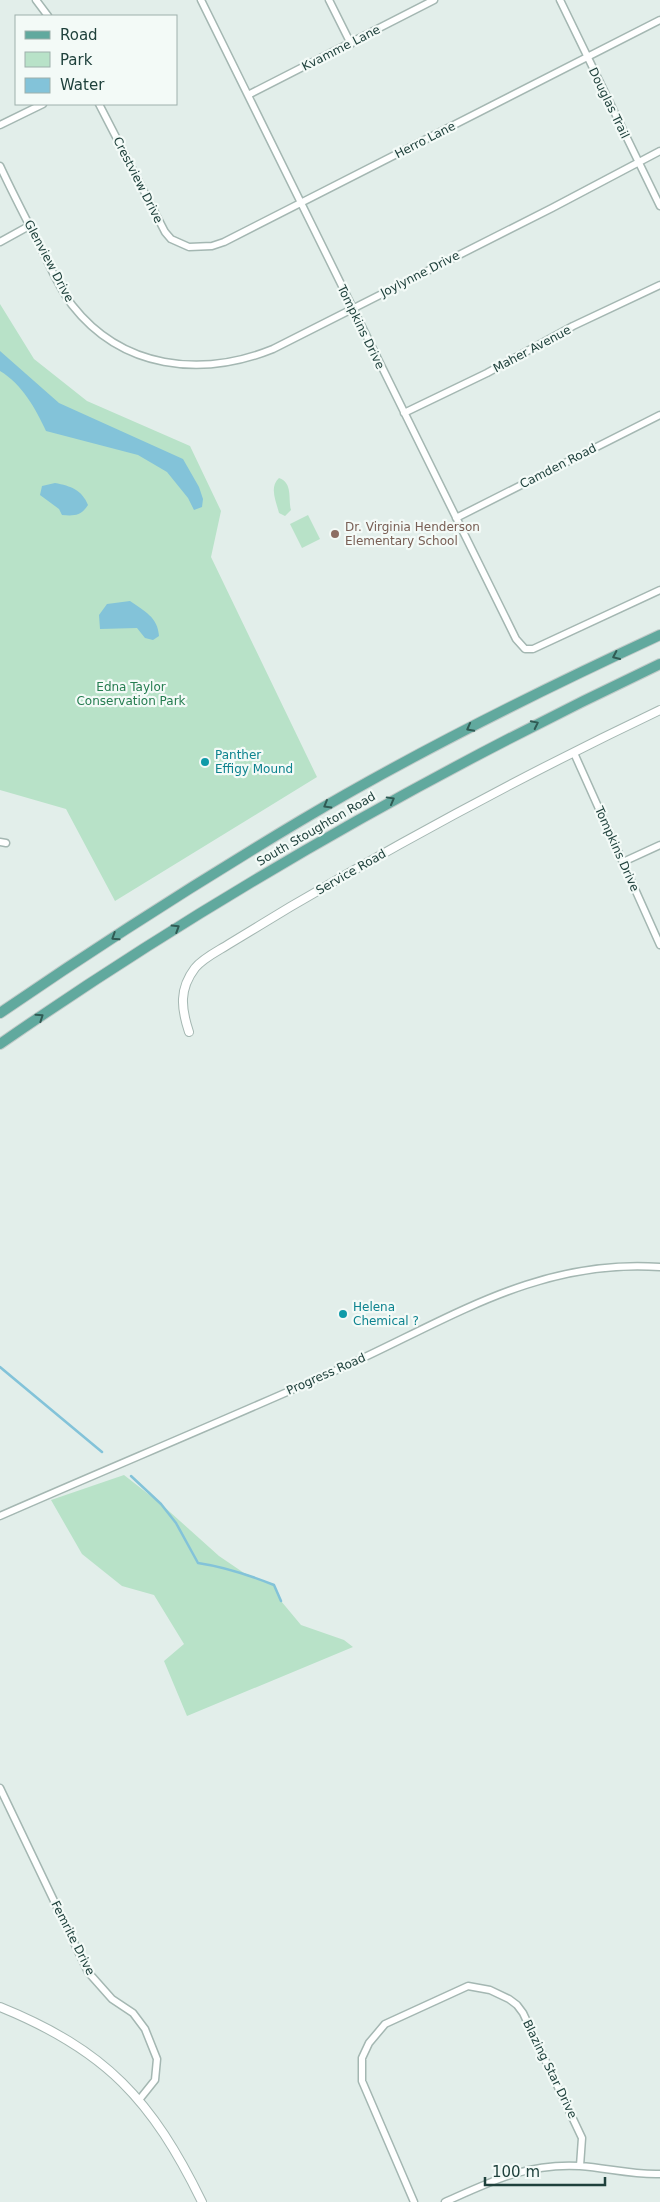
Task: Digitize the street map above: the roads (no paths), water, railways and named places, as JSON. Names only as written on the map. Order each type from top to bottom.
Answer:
[{"type":"main road","name":"South Stoughton Road","points":[[0,1013],[125,930],[300,821],[478,724],[660,635]]},
{"type":"main road","name":"South Stoughton Road","points":[[0,1044],[175,928],[356,820],[522,730],[660,664]]},
{"type":"street","points":[[36,0],[47,15]]},
{"type":"street","name":"Tompkins Drive","points":[[201,0],[516,639],[527,649],[533,649],[660,590]]},
{"type":"street","points":[[330,0],[351,44]]},
{"type":"street","name":"Kvamme Lane","points":[[248,95],[434,0]]},
{"type":"street","name":"Douglas Trail","points":[[560,0],[660,206]]},
{"type":"street","name":"Herro Lane","points":[[186,246],[201,247],[224,242],[660,20]]},
{"type":"street","points":[[0,126],[41,105]]},
{"type":"street","name":"Crestview Drive","points":[[100,105],[165,232],[170,239],[186,246]]},
{"type":"street","name":"Joylynne Drive","points":[[171,364],[211,365],[243,360],[273,349],[552,208],[660,151]]},
{"type":"street","name":"Glenview Drive","points":[[0,166],[29,226],[71,304],[91,326],[122,347],[171,364]]},
{"type":"street","points":[[0,242],[29,226]]},
{"type":"street","name":"Maher Avenue","points":[[404,413],[487,373],[573,326],[660,285]]},
{"type":"street","name":"Camden Road","points":[[456,518],[660,415]]},
{"type":"street","name":"Service Road","points":[[189,1032],[182,1009],[182,997],[187,980],[200,963],[260,925],[393,848],[660,710]]},
{"type":"street","name":"Tompkins Drive","points":[[574,753],[660,946]]},
{"type":"street","points":[[623,862],[660,845]]},
{"type":"street","name":"Progress Road","points":[[0,1516],[338,1370],[505,1291],[581,1270],[622,1266],[660,1267]]},
{"type":"street","name":"Femrite Drive","points":[[0,1788],[88,1972],[112,1999],[133,2014],[145,2029],[157,2059],[155,2080],[139,2100]]},
{"type":"street","name":"Blazing Star Drive","points":[[414,2202],[362,2081],[362,2058],[369,2043],[385,2024],[468,1986],[490,1990],[509,1999],[523,2013],[582,2138],[580,2166]]},
{"type":"street","points":[[0,2007],[37,2022],[71,2041],[102,2063],[139,2100],[162,2128],[202,2202]]},
{"type":"street","points":[[445,2202],[522,2170],[580,2166],[644,2175],[660,2174]]},
{"type":"water","points":[[0,351],[59,403],[183,459],[199,487],[203,499],[202,507],[194,510],[188,498],[167,472],[138,455],[46,431],[38,414],[22,390],[0,371]]},
{"type":"water","points":[[55,483],[71,487],[79,492],[88,505],[85,509],[77,514],[62,515],[59,509],[40,495],[42,486]]},
{"type":"water","points":[[130,601],[153,619],[159,636],[153,640],[145,638],[137,628],[100,629],[99,615],[107,604]]},
{"type":"waterway","points":[[0,1367],[102,1452]]},
{"type":"waterway","points":[[131,1476],[161,1504],[176,1523],[198,1563],[237,1572],[274,1585],[281,1601]]},
{"type":"place","name":"Dr. Virginia Henderson Elementary School","points":[[335,534]]},
{"type":"place","name":"Panther Effigy Mound","points":[[205,762]]},
{"type":"place","name":"Helena Chemical ?","points":[[343,1314]]},
{"type":"park label","name":"Edna Taylor Conservation Park","points":[[131,694]]}]
